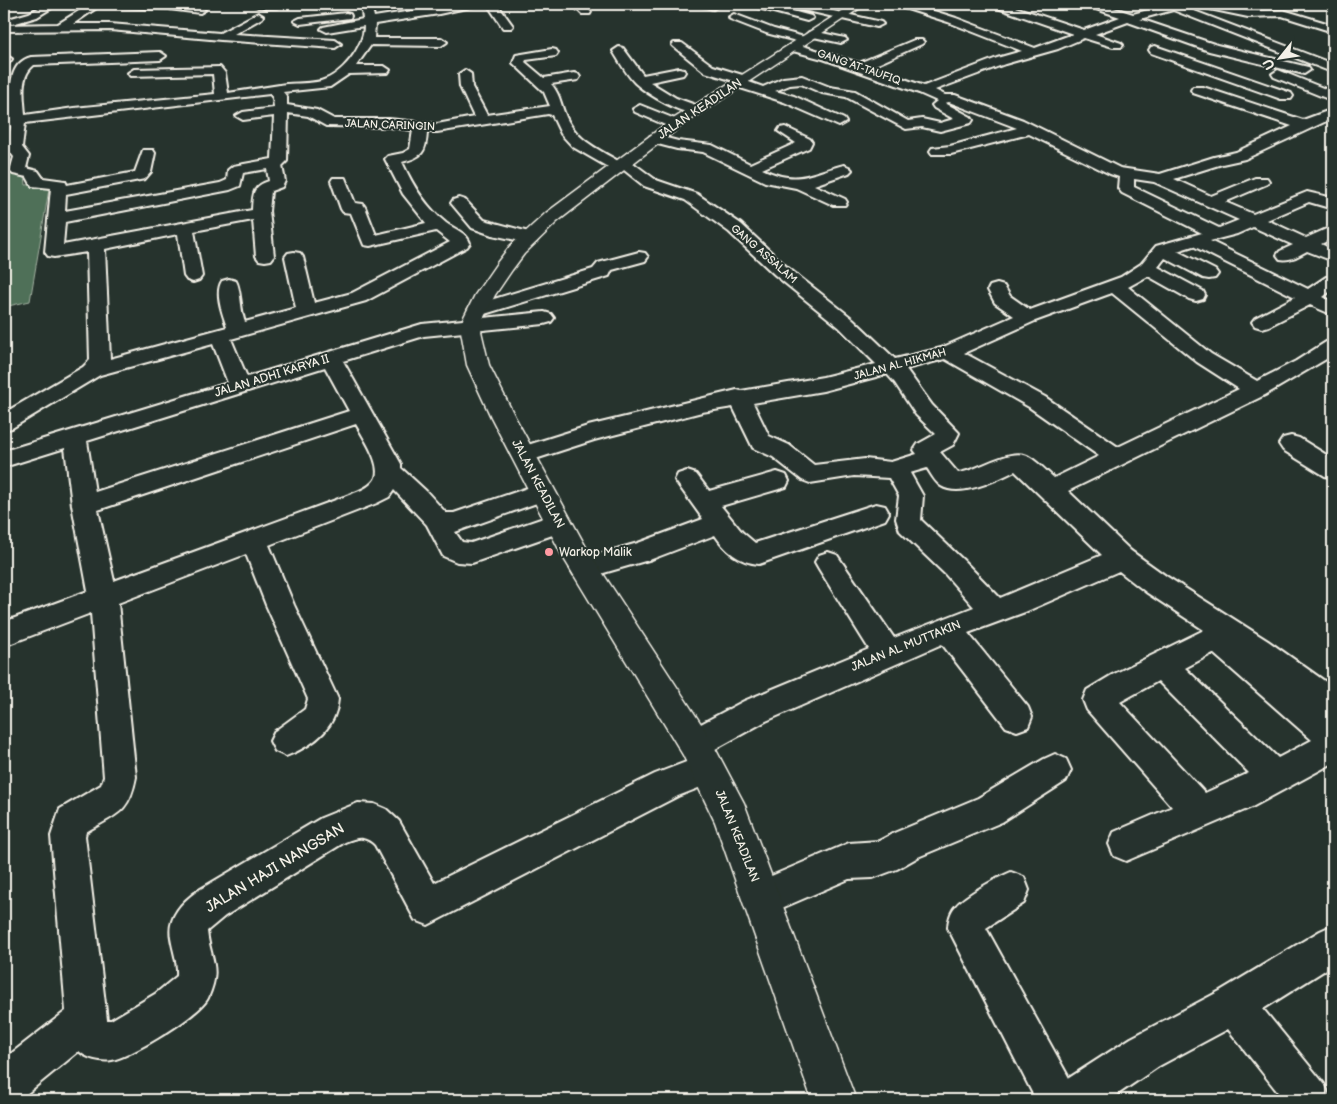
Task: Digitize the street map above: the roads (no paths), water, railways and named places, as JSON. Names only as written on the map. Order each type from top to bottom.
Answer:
[{"type":"main road","name":"JALAN KEADILAN","points":[[834,1100],[731,816],[702,756],[587,576],[523,455],[478,365],[472,347],[474,318],[498,274],[530,238],[572,200],[693,109],[741,82],[802,40],[846,13]]},
{"type":"street","points":[[4,19],[21,14],[34,4]]},
{"type":"street","points":[[4,24],[33,15],[52,4]]},
{"type":"street","points":[[117,4],[171,5],[200,10],[153,30]]},
{"type":"street","points":[[258,4],[283,4]]},
{"type":"street","points":[[492,4],[507,26]]},
{"type":"street","points":[[577,4],[586,12]]},
{"type":"street","points":[[755,4],[846,13],[882,14]]},
{"type":"street","points":[[790,4],[846,13],[877,24]]},
{"type":"street","points":[[996,4],[1117,45]]},
{"type":"street","points":[[1091,4],[1214,53],[1271,67],[1304,70]]},
{"type":"street","points":[[1196,4],[1250,14],[1281,13],[1333,29]]},
{"type":"street","points":[[122,28],[171,5]]},
{"type":"street","points":[[897,13],[910,5],[1034,52]]},
{"type":"street","points":[[924,90],[995,63],[1085,34],[1113,22],[1175,5],[1271,45],[1333,68]]},
{"type":"street","points":[[367,38],[433,28],[469,6]]},
{"type":"street","points":[[61,26],[82,14],[98,9]]},
{"type":"street","points":[[300,21],[367,13],[433,28]]},
{"type":"street","points":[[327,29],[340,27],[367,13]]},
{"type":"street","points":[[367,13],[367,38]]},
{"type":"street","points":[[912,20],[935,14]]},
{"type":"street","points":[[1250,14],[1261,26]]},
{"type":"street","points":[[221,37],[258,16]]},
{"type":"street","points":[[734,17],[802,40],[841,40]]},
{"type":"street","points":[[1302,19],[1333,17]]},
{"type":"street","points":[[4,28],[61,26],[153,30],[252,40],[344,53]]},
{"type":"street","points":[[252,40],[272,30]]},
{"type":"street","points":[[304,52],[344,53],[367,38],[415,30]]},
{"type":"street","points":[[1253,50],[1318,31]]},
{"type":"street","name":"GANG AT-TAUFIQ","points":[[802,40],[818,53],[924,90],[942,100],[950,98],[1031,129],[1108,168],[1127,174],[1148,175],[1160,179]]},
{"type":"street","points":[[859,68],[918,42]]},
{"type":"street","points":[[678,46],[709,69],[763,92],[789,99],[839,122]]},
{"type":"street","points":[[1285,50],[1313,47]]},
{"type":"street","points":[[1155,50],[1243,81],[1285,101]]},
{"type":"street","points":[[619,51],[629,69],[639,80],[652,90],[693,109]]},
{"type":"street","points":[[344,53],[346,70]]},
{"type":"street","points":[[552,53],[520,58],[519,62],[542,82],[553,95],[556,112],[568,134],[578,144],[621,165]]},
{"type":"street","points":[[160,56],[30,62],[19,74],[11,121],[14,148],[22,156],[18,171],[33,174],[38,183],[58,183],[54,252],[261,213]]},
{"type":"street","points":[[92,71],[101,61],[100,59]]},
{"type":"street","points":[[162,72],[173,61]]},
{"type":"street","points":[[629,69],[647,65]]},
{"type":"street","points":[[765,66],[814,76]]},
{"type":"street","points":[[765,66],[791,80],[808,82],[827,90],[846,93],[896,120],[912,116],[919,119],[922,123],[940,127],[966,120],[937,104]]},
{"type":"street","points":[[1243,81],[1271,67]]},
{"type":"street","points":[[1271,67],[1333,96]]},
{"type":"street","points":[[527,70],[545,68]]},
{"type":"street","points":[[11,121],[57,113],[274,91],[326,83],[346,70],[384,70]]},
{"type":"street","points":[[118,74],[218,71],[222,97]]},
{"type":"street","points":[[639,80],[679,72]]},
{"type":"street","points":[[465,74],[466,87],[482,120]]},
{"type":"street","points":[[542,82],[574,77]]},
{"type":"street","points":[[4,82],[18,80]]},
{"type":"street","points":[[763,92],[791,80]]},
{"type":"street","points":[[1198,90],[1257,109],[1306,118],[1328,115]]},
{"type":"street","points":[[57,218],[224,187],[234,183],[236,170],[238,169],[279,162],[281,109],[280,97],[274,91]]},
{"type":"street","points":[[1257,109],[1319,91]]},
{"type":"street","name":"JALAN CARINGIN","points":[[243,116],[281,109],[312,113],[329,123],[389,123],[420,128],[437,128],[535,111],[556,112]]},
{"type":"street","points":[[640,109],[675,124]]},
{"type":"street","points":[[1160,179],[1219,160],[1240,156],[1306,118]]},
{"type":"street","points":[[4,423],[94,370],[368,294],[461,243],[461,241],[431,219],[409,190],[393,159],[411,156],[416,152],[420,147],[420,128]]},
{"type":"street","points":[[937,151],[952,150],[983,140],[1031,129]]},
{"type":"street","points":[[750,169],[804,145],[805,142],[802,139],[785,131]]},
{"type":"street","points":[[655,139],[677,146],[707,148],[771,178],[800,184],[839,202]]},
{"type":"street","points":[[59,191],[140,176],[143,172],[148,153]]},
{"type":"street","points":[[265,256],[261,213],[262,189],[274,186],[277,180],[274,164]]},
{"type":"street","name":"GANG ASSALAM","points":[[621,165],[650,183],[684,194],[735,228],[781,271],[826,306],[904,378],[924,410],[948,433],[945,439],[926,450],[932,458]]},
{"type":"street","points":[[800,184],[844,170]]},
{"type":"street","points":[[1127,174],[1128,190],[1218,234]]},
{"type":"street","points":[[1160,179],[1333,256]]},
{"type":"street","points":[[339,181],[349,209],[357,207],[370,242],[438,225]]},
{"type":"street","points":[[1210,202],[1262,181]]},
{"type":"street","points":[[1301,181],[1333,192]]},
{"type":"street","points":[[1162,250],[1196,241],[1255,221],[1292,202],[1307,197],[1333,204]]},
{"type":"street","points":[[459,203],[478,224],[498,231],[530,238]]},
{"type":"street","points":[[185,227],[193,276]]},
{"type":"street","points":[[1286,255],[1333,231]]},
{"type":"street","points":[[1196,241],[1333,309]]},
{"type":"street","points":[[94,370],[99,363],[100,356],[96,245]]},
{"type":"street","points":[[1162,250],[1209,274]]},
{"type":"street","name":"JALAN AL HIKMAH","points":[[523,455],[627,424],[736,397],[810,386],[948,352],[1028,317],[1128,281],[1147,268],[1162,250]]},
{"type":"street","points":[[294,257],[306,312]]},
{"type":"street","points":[[474,318],[602,272],[604,267],[639,257]]},
{"type":"street","points":[[1147,268],[1196,295]]},
{"type":"street","points":[[1262,322],[1310,297],[1333,280]]},
{"type":"street","points":[[229,285],[231,311],[229,333],[240,386]]},
{"type":"street","points":[[1115,286],[1204,358],[1257,390]]},
{"type":"street","points":[[996,290],[1002,299],[1028,317]]},
{"type":"street","points":[[474,318],[544,318]]},
{"type":"street","name":"JALAN ADHI KARYA II","points":[[4,459],[330,358],[474,318]]},
{"type":"street","points":[[948,352],[1037,402],[1118,458]]},
{"type":"street","points":[[1051,489],[1118,458],[1145,442],[1257,390],[1330,352]]},
{"type":"street","points":[[4,634],[378,492],[388,482],[389,464],[330,358]]},
{"type":"street","points":[[736,397],[747,411],[761,442],[781,450],[810,474],[860,466],[883,467],[897,472],[910,494],[912,502],[907,516],[909,524],[954,567],[995,611]]},
{"type":"street","points":[[84,505],[362,414]]},
{"type":"street","name":"JALAN HAJI NANGSAN","points":[[75,437],[84,505],[103,596],[119,785],[113,797],[72,821],[68,836],[87,1020],[94,1039],[112,1040],[174,1005],[192,988],[198,968],[189,934],[190,924],[196,915],[212,903],[333,830],[358,820],[374,821],[387,833],[428,907],[454,892],[667,785],[702,756]]},
{"type":"street","points":[[1291,444],[1333,470]]},
{"type":"street","points":[[897,472],[898,468],[932,458],[951,481],[956,482],[965,481],[1014,462],[1020,462],[1051,489],[1122,558],[1221,634],[1333,738]]},
{"type":"street","points":[[389,471],[417,497],[437,520],[450,548],[460,554],[472,553],[558,523]]},
{"type":"street","points":[[687,480],[740,546],[749,552],[759,554],[876,513]]},
{"type":"street","points":[[703,502],[777,480]]},
{"type":"street","points":[[437,520],[447,524],[455,523],[542,492]]},
{"type":"street","points":[[587,576],[687,534],[721,523]]},
{"type":"street","points":[[254,540],[280,605],[323,699],[324,709],[320,717],[286,741]]},
{"type":"street","name":"JALAN AL MUTTAKIN","points":[[702,756],[754,711],[888,652],[995,611],[1122,558]]},
{"type":"street","points":[[828,562],[888,652]]},
{"type":"street","points":[[947,629],[1016,717]]},
{"type":"street","points":[[1200,813],[1098,700],[1123,684],[1162,666],[1221,634]]},
{"type":"street","points":[[1221,634],[1333,704]]},
{"type":"street","points":[[1162,666],[1275,777]]},
{"type":"street","points":[[1126,844],[1200,813],[1275,777],[1333,746]]},
{"type":"street","points":[[761,899],[849,861],[873,860],[885,856],[906,845],[990,810],[1055,770]]},
{"type":"street","points":[[1011,890],[969,918],[966,928],[1070,1100],[1144,1052],[1234,1005],[1332,948]]},
{"type":"street","points":[[1234,1005],[1310,1100]]},
{"type":"street","points":[[4,1085],[87,1020]]},
{"type":"waterway","points":[[27,15],[40,4]]},
{"type":"place","name":"Warkop Malik","points":[[549,552]]}]
